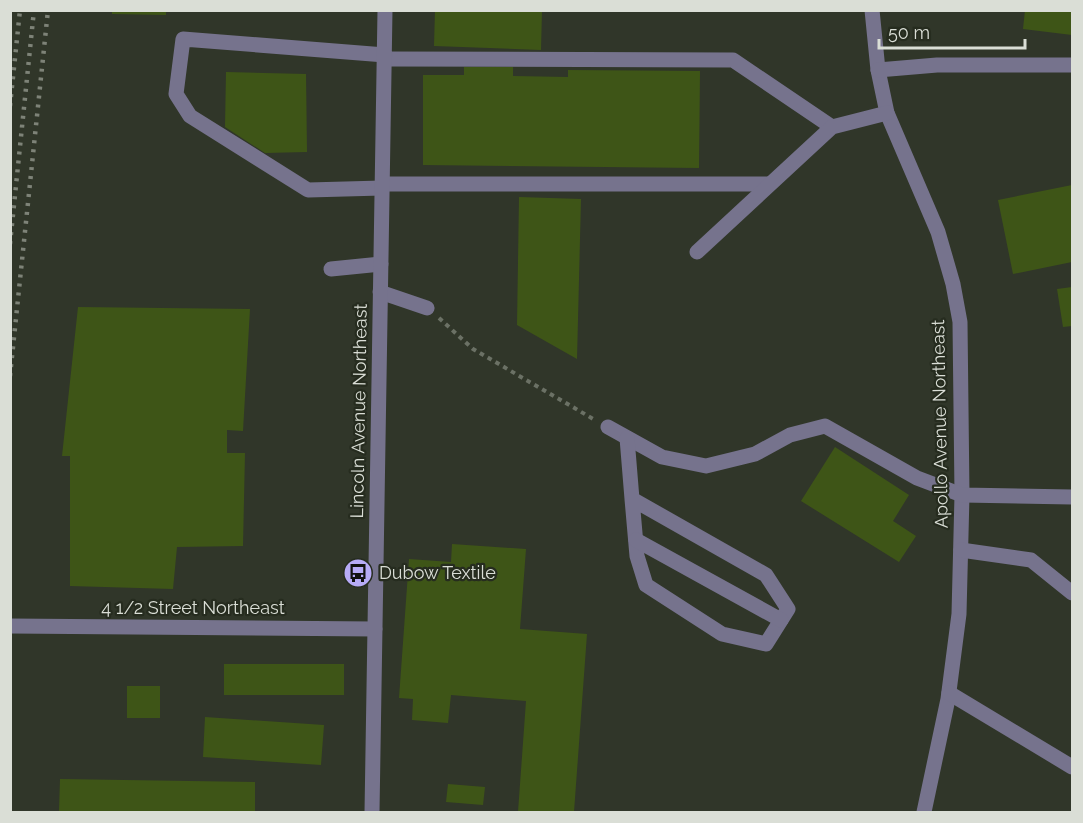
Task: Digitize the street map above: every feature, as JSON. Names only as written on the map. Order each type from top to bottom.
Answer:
[{"type":"street","name":"Lincoln Avenue Northeast","points":[[372,813],[385,10]]},
{"type":"street","name":"Apollo Avenue Northeast","points":[[872,10],[878,70],[887,113],[938,232],[953,284],[960,322],[962,495],[959,614],[949,693],[924,813]]},
{"type":"street","points":[[769,184],[382,186],[308,189],[190,116],[176,94],[183,39],[385,57],[733,60],[832,127]]},
{"type":"street","points":[[878,70],[937,65],[1072,66]]},
{"type":"street","points":[[697,252],[832,127],[887,113]]},
{"type":"street","points":[[332,269],[381,264]]},
{"type":"street","points":[[380,292],[427,308]]},
{"type":"street","points":[[608,427],[662,457],[706,466],[755,454],[790,435],[825,426],[917,478],[962,495],[1072,497]]},
{"type":"street","points":[[627,438],[632,499],[636,540],[646,585],[722,634],[766,644],[788,609],[766,574],[632,499]]},
{"type":"street","points":[[636,540],[781,620]]},
{"type":"street","points":[[961,550],[1031,560],[1072,593]]},
{"type":"street","name":"4 1/2 Street Northeast","points":[[10,626],[375,629]]},
{"type":"street","points":[[949,693],[1072,767]]},
{"type":"path","points":[[427,308],[473,349],[608,427]]},
{"type":"building","points":[[112,10],[166,10],[166,15],[112,14]]},
{"type":"building","points":[[435,10],[542,10],[541,50],[434,46]]},
{"type":"building","points":[[1025,10],[1072,10],[1072,35],[1023,29]]},
{"type":"building","points":[[464,67],[513,67],[513,76],[568,77],[568,70],[700,71],[699,168],[423,165],[423,75],[464,75]]},
{"type":"building","points":[[226,72],[306,74],[307,152],[265,153],[225,127]]},
{"type":"building","points":[[1072,185],[1072,262],[1013,274],[998,200]]},
{"type":"building","points":[[519,197],[581,199],[577,359],[517,325]]},
{"type":"building","points":[[1072,287],[1072,326],[1063,327],[1057,289]]},
{"type":"building","points":[[78,307],[250,309],[243,431],[227,430],[227,453],[245,453],[243,546],[177,547],[173,589],[70,586],[70,456],[62,456]]},
{"type":"building","points":[[835,447],[909,495],[893,521],[916,536],[899,562],[801,501]]},
{"type":"building","points":[[452,544],[526,549],[520,629],[587,634],[574,812],[518,812],[526,701],[451,695],[448,723],[412,720],[413,699],[399,698],[409,559],[451,562]]},
{"type":"building","points":[[224,664],[344,664],[344,695],[224,695]]},
{"type":"building","points":[[127,686],[160,686],[160,718],[127,718]]},
{"type":"building","points":[[205,717],[324,725],[321,765],[203,757]]},
{"type":"building","points":[[60,779],[255,782],[255,812],[59,812]]},
{"type":"building","points":[[448,784],[485,787],[483,805],[446,802]]},
{"type":"railway","points":[[10,106],[20,10]]},
{"type":"railway","points":[[10,244],[34,10]]},
{"type":"railway","points":[[10,376],[48,10]]},
{"type":"place","name":"Dubow Textile","points":[[358,573]]}]
